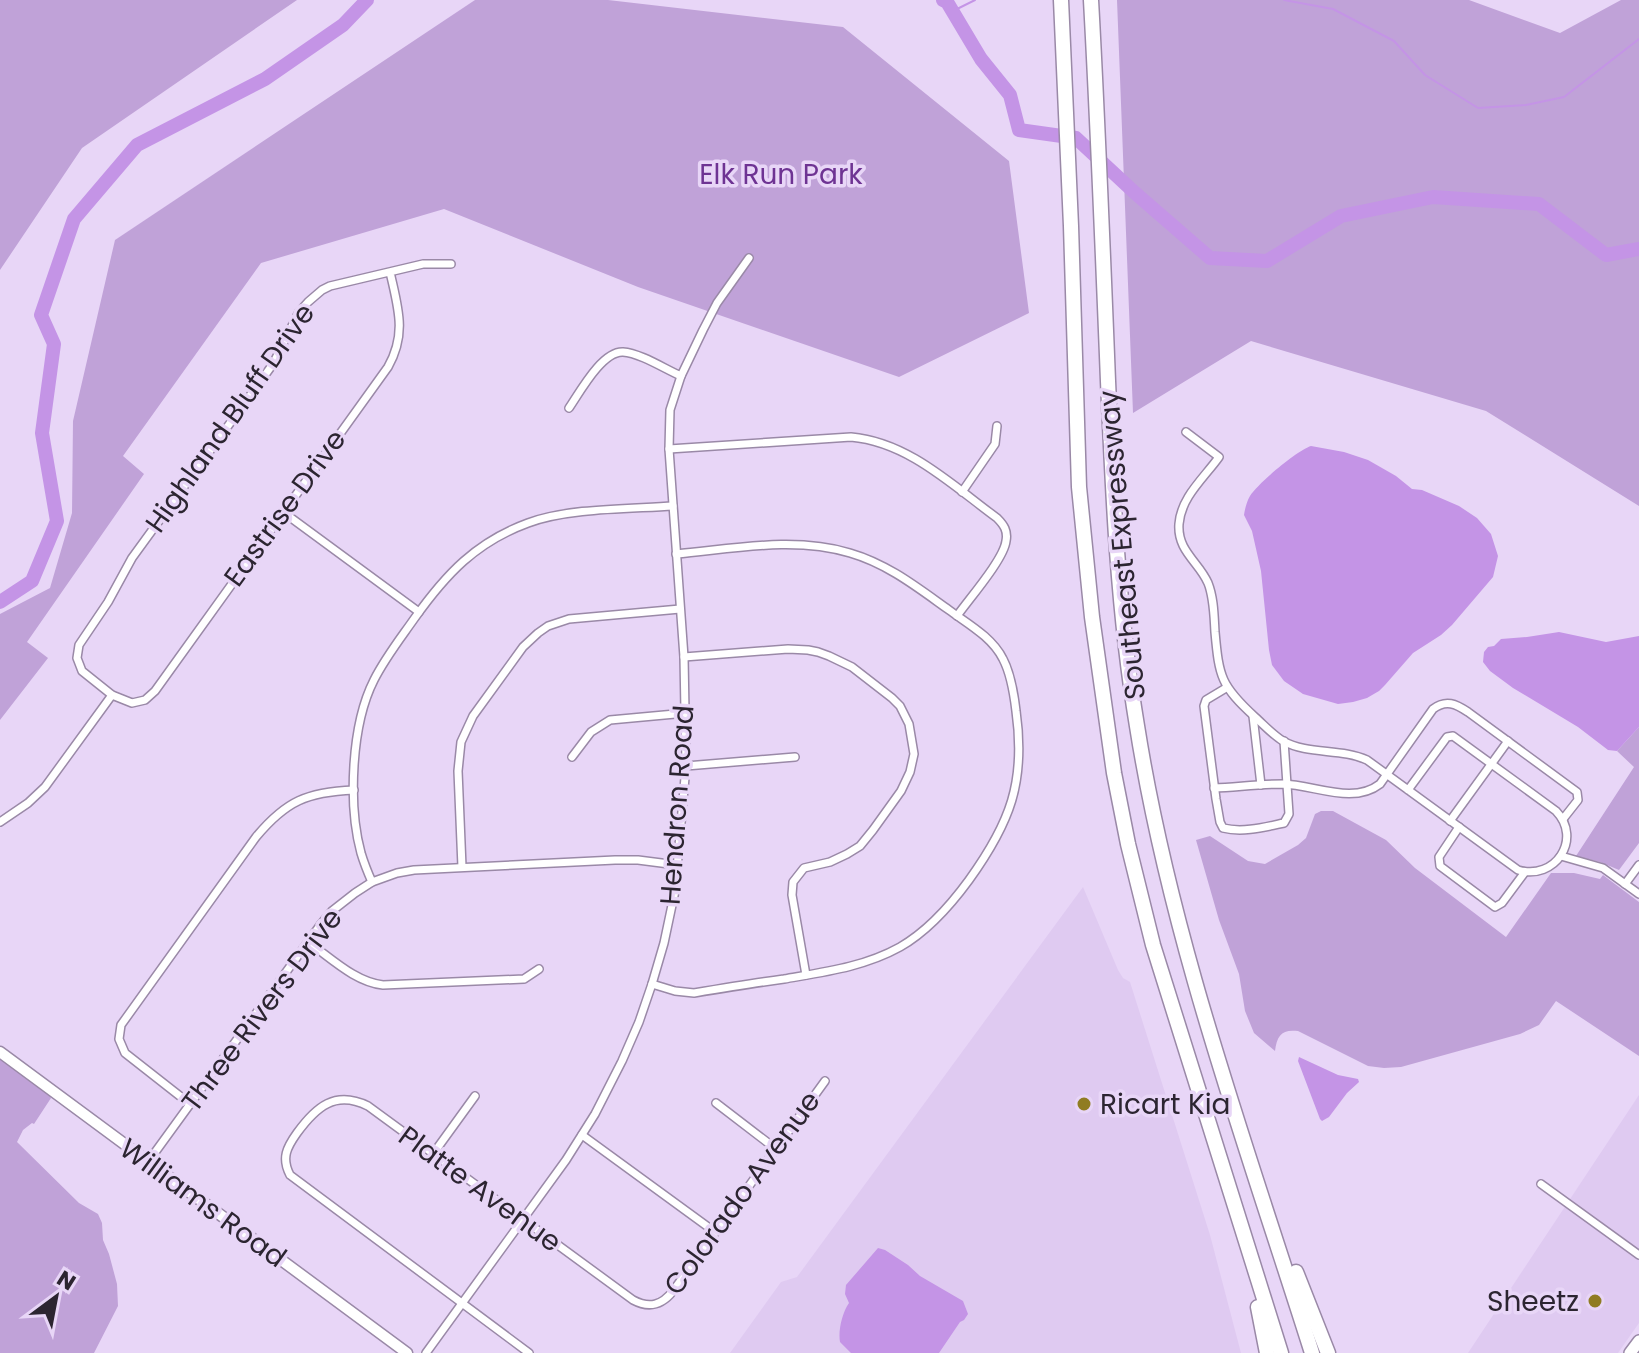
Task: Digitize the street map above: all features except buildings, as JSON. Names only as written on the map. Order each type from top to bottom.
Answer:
[{"type":"highway","name":"Southeast Expressway","points":[[1091,5],[1116,544],[1138,736],[1180,929],[1312,1353]]},
{"type":"highway","name":"Southeast Expressway","points":[[1061,6],[1079,487],[1092,617],[1114,773],[1153,945],[1281,1353]]},
{"type":"highway","points":[[1265,1205],[1283,1241],[1328,1353]]},
{"type":"highway","points":[[1250,1255],[1267,1353]]},
{"type":"main road","name":"Williams Road","points":[[0,1052],[407,1353]]},
{"type":"main road","points":[[1630,1353],[1639,1341]]},
{"type":"street","name":"Hendron Road","points":[[426,1353],[595,1114],[622,1061],[652,984],[675,891],[686,766],[684,657],[669,449],[670,410],[681,376],[717,303],[749,258]]},
{"type":"street","name":"Highland Bluff Drive","points":[[112,695],[82,671],[77,651],[82,638],[114,593],[127,566],[273,364],[303,307],[330,286],[423,264],[451,264]]},
{"type":"street","name":"Eastrise Drive","points":[[112,695],[132,703],[151,696],[393,358],[399,340],[400,320],[390,272]]},
{"type":"street","points":[[569,408],[601,363],[615,353],[627,352],[681,376]]},
{"type":"street","points":[[962,492],[995,444],[997,426]]},
{"type":"street","points":[[1186,432],[1219,457],[1185,501],[1178,526],[1185,551],[1208,583],[1218,662],[1226,688],[1236,700],[1284,741],[1362,758],[1518,870],[1543,869],[1553,864],[1566,848],[1563,819],[1541,799],[1453,736],[1447,737],[1408,790]]},
{"type":"street","points":[[669,449],[827,437],[861,438],[902,450],[1001,522],[1007,536],[1000,556],[957,616]]},
{"type":"street","points":[[372,882],[361,854],[354,790],[354,757],[361,713],[372,683],[388,656],[447,577],[490,539],[527,523],[569,514],[673,506]]},
{"type":"street","points":[[283,512],[419,612]]},
{"type":"street","points":[[652,984],[694,993],[854,966],[903,946],[954,900],[986,856],[1015,795],[1019,766],[1020,738],[1015,698],[1002,657],[980,633],[883,566],[852,553],[802,544],[676,554]]},
{"type":"street","points":[[462,867],[458,771],[461,742],[473,716],[523,647],[548,626],[569,619],[680,609]]},
{"type":"street","points":[[684,657],[799,649],[829,656],[852,667],[892,698],[909,724],[914,754],[906,782],[863,842],[837,858],[804,868],[795,878],[792,895],[806,975]]},
{"type":"street","points":[[1226,688],[1206,700],[1204,706],[1214,788],[1223,828],[1229,830],[1284,823],[1289,814],[1284,741]]},
{"type":"street","points":[[0,822],[45,787],[112,695]]},
{"type":"street","points":[[1214,788],[1286,784],[1360,794],[1372,790],[1380,784],[1430,712],[1440,704],[1451,703],[1458,705],[1577,792],[1578,800],[1563,819]]},
{"type":"street","points":[[572,757],[591,732],[610,720],[686,713]]},
{"type":"street","points":[[1253,715],[1261,785]]},
{"type":"street","points":[[1450,821],[1508,741]]},
{"type":"street","points":[[686,766],[795,757]]},
{"type":"street","points":[[190,1104],[125,1053],[119,1039],[121,1025],[270,821],[310,795],[354,790]]},
{"type":"street","points":[[1459,827],[1439,857],[1440,866],[1495,907],[1502,903],[1525,872]]},
{"type":"street","points":[[1561,856],[1599,866],[1639,894]]},
{"type":"street","name":"Three Rivers Drive","points":[[148,1162],[332,911],[372,882],[406,872],[462,867],[615,860],[677,865]]},
{"type":"street","points":[[1625,884],[1639,865]]},
{"type":"street","points":[[308,942],[357,977],[374,984],[392,986],[524,979],[539,969]]},
{"type":"street","name":"Colorado Avenue","points":[[658,1304],[670,1295],[825,1081]]},
{"type":"street","points":[[433,1154],[475,1096]]},
{"type":"street","name":"Platte Avenue","points":[[462,1304],[290,1175],[285,1164],[286,1152],[311,1115],[324,1105],[338,1100],[354,1101],[376,1111],[633,1300],[645,1305],[658,1304]]},
{"type":"street","points":[[716,1103],[776,1149]]},
{"type":"street","points":[[582,1135],[715,1232]]},
{"type":"street","points":[[1541,1184],[1639,1255]]},
{"type":"street","points":[[462,1304],[529,1353]]},
{"type":"shaded area","points":[[1311,446],[1368,460],[1412,489],[1422,490],[1459,506],[1477,518],[1491,534],[1498,556],[1493,577],[1452,625],[1413,653],[1379,691],[1353,702],[1338,704],[1303,694],[1284,681],[1272,665],[1261,571],[1252,531],[1244,515],[1254,490],[1288,460]]},
{"type":"shaded area","points":[[1559,632],[1606,642],[1639,636],[1639,727],[1617,751],[1608,750],[1578,727],[1513,688],[1483,662],[1484,652],[1501,639]]},
{"type":"shaded area","points":[[1083,887],[1118,970],[1130,982],[1210,1235],[1241,1353],[730,1353],[781,1282],[797,1277]]},
{"type":"shaded area","points":[[1299,1057],[1338,1075],[1358,1079],[1359,1082],[1329,1117],[1322,1121],[1298,1061]]},
{"type":"shaded area","points":[[1639,1095],[1639,1323],[1618,1353],[1468,1353]]},
{"type":"shaded area","points":[[878,1248],[963,1301],[968,1314],[939,1353],[851,1353],[840,1342],[841,1322],[849,1303],[845,1294],[846,1285]]},
{"type":"green space","points":[[0,0],[297,0],[82,148],[0,270]]},
{"type":"green space","name":"Elk Run Park","points":[[475,0],[608,0],[843,27],[1009,161],[1029,313],[899,377],[638,287],[444,209],[261,263],[123,456],[144,474],[27,642],[48,658],[0,720],[0,614],[50,588],[72,513],[73,421],[115,240]]},
{"type":"green space","points":[[1117,0],[1469,0],[1560,33],[1621,0],[1639,0],[1639,506],[1486,411],[1251,341],[1133,413]]},
{"type":"green space","points":[[1639,727],[1639,843],[1619,870],[1576,856],[1634,767],[1617,751]]},
{"type":"green space","points":[[1333,811],[1386,840],[1415,868],[1506,937],[1551,873],[1574,873],[1600,879],[1603,875],[1639,902],[1639,1056],[1556,1001],[1539,1025],[1520,1034],[1401,1067],[1368,1066],[1298,1031],[1281,1034],[1275,1051],[1254,1033],[1245,1011],[1239,974],[1219,920],[1196,840],[1210,836],[1248,861],[1265,864],[1306,838],[1315,814]]},
{"type":"green space","points":[[0,1058],[51,1098],[34,1124],[23,1130],[17,1142],[79,1203],[98,1214],[102,1223],[103,1240],[117,1284],[118,1306],[94,1353],[0,1353]]},
{"type":"waterway","points":[[0,602],[32,581],[57,521],[42,433],[54,344],[41,315],[74,219],[137,145],[265,79],[343,25],[367,0]]},
{"type":"waterway","points":[[943,0],[981,59],[1010,95],[1019,130],[1076,138],[1210,258],[1267,261],[1341,216],[1433,197],[1539,204],[1606,255],[1639,249]]},
{"type":"waterway","points":[[953,11],[975,0]]},
{"type":"waterway","points":[[1284,0],[1333,9],[1394,41],[1425,75],[1478,108],[1526,105],[1564,97],[1639,39]]},
{"type":"place","name":"Ricart Kia","points":[[1084,1104]]},
{"type":"place","name":"Sheetz","points":[[1595,1301]]}]
